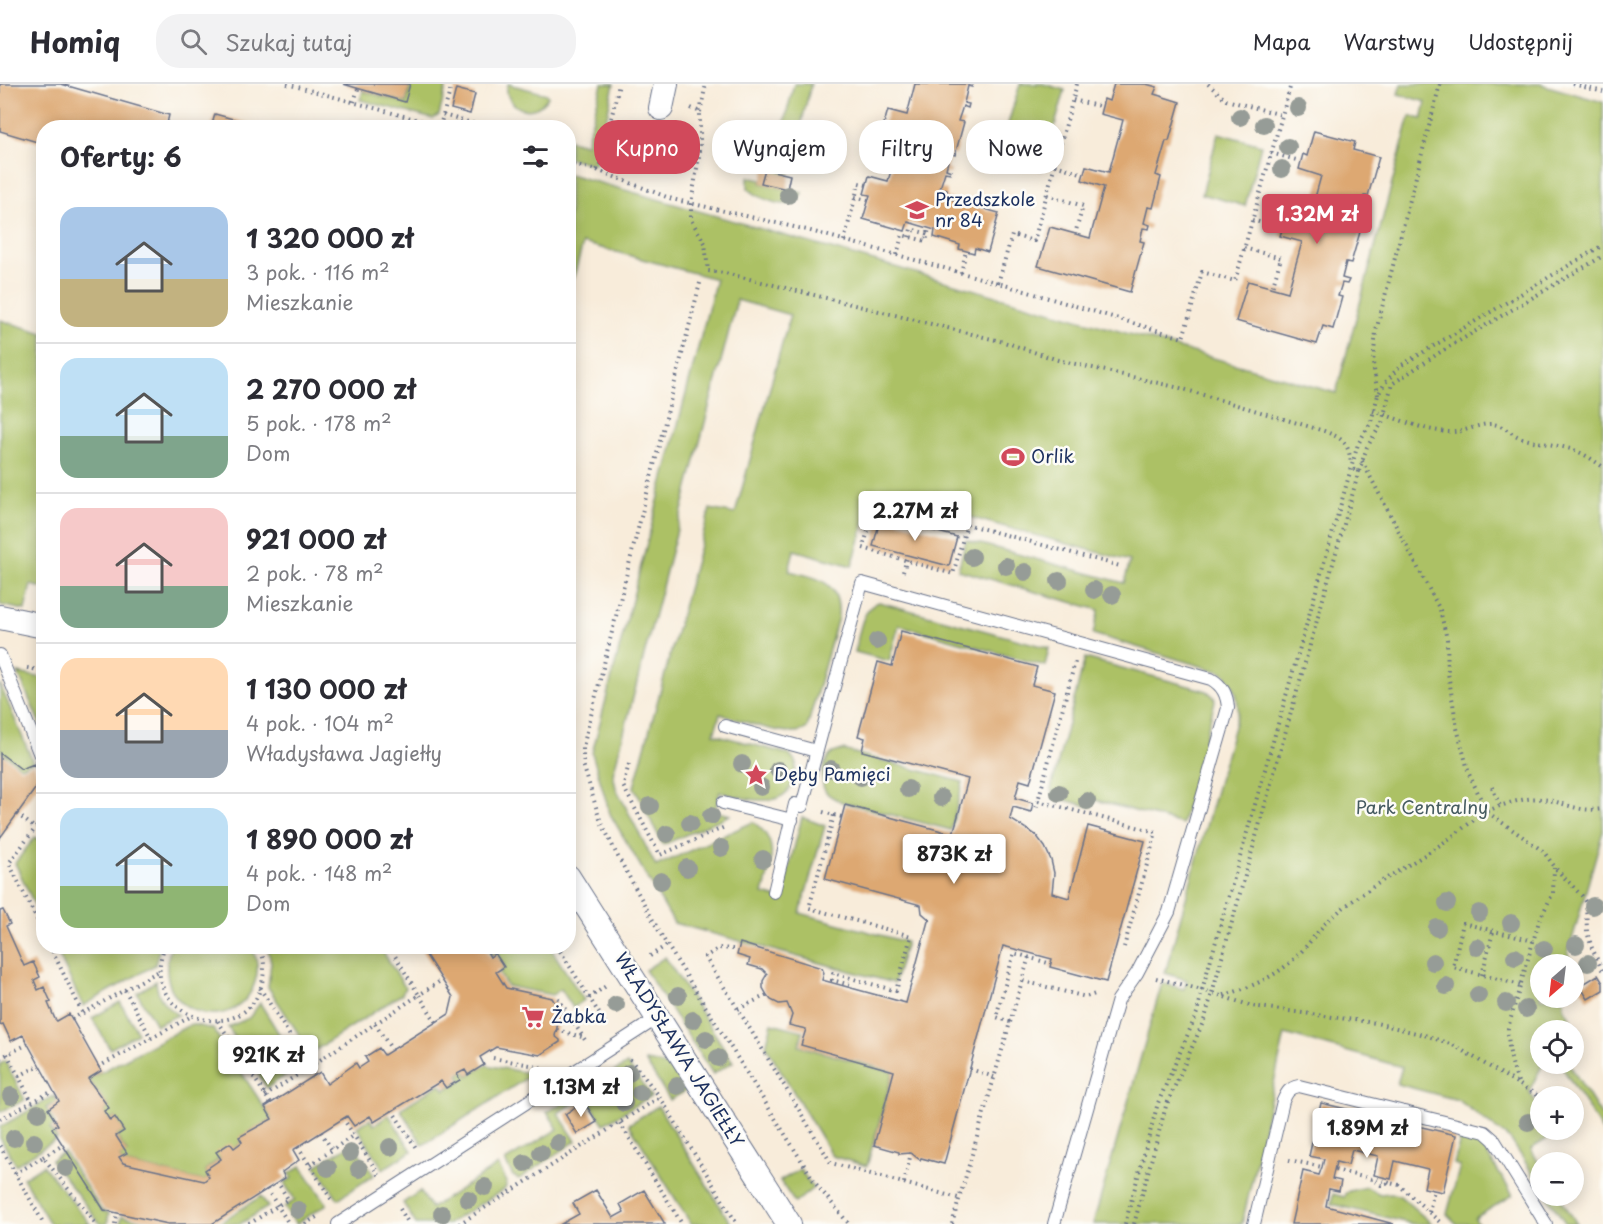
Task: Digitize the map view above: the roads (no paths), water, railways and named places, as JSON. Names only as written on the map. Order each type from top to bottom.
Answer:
[{"type":"street","points":[[661,108],[666,84]]},
{"type":"street","points":[[0,617],[36,624]]},
{"type":"street","name":"WŁADYSŁAWA JAGIEŁŁY","points":[[576,889],[789,1224]]},
{"type":"lane","points":[[774,892],[795,804],[802,806],[862,583],[1211,679],[1218,683],[1224,691],[1228,708],[1169,912],[1137,973],[1118,1000],[1054,1224]]},
{"type":"lane","points":[[0,655],[36,745]]},
{"type":"lane","points":[[725,726],[816,751]]},
{"type":"lane","points":[[723,803],[792,820]]},
{"type":"lane","points":[[338,1224],[658,1017]]},
{"type":"lane","points":[[1254,1224],[1283,1101],[1287,1092],[1299,1086],[1485,1132],[1494,1140],[1546,1224]]},
{"type":"place","name":"Przedszkole nr 84","points":[[917,210]]},
{"type":"place","name":"Orlik","points":[[1013,457]]},
{"type":"place","name":"Dęby Pamięci","points":[[756,775]]},
{"type":"place","name":"Żabka","points":[[533,1017]]},
{"type":"park label","name":"Park Centralny","points":[[1422,808]]}]
